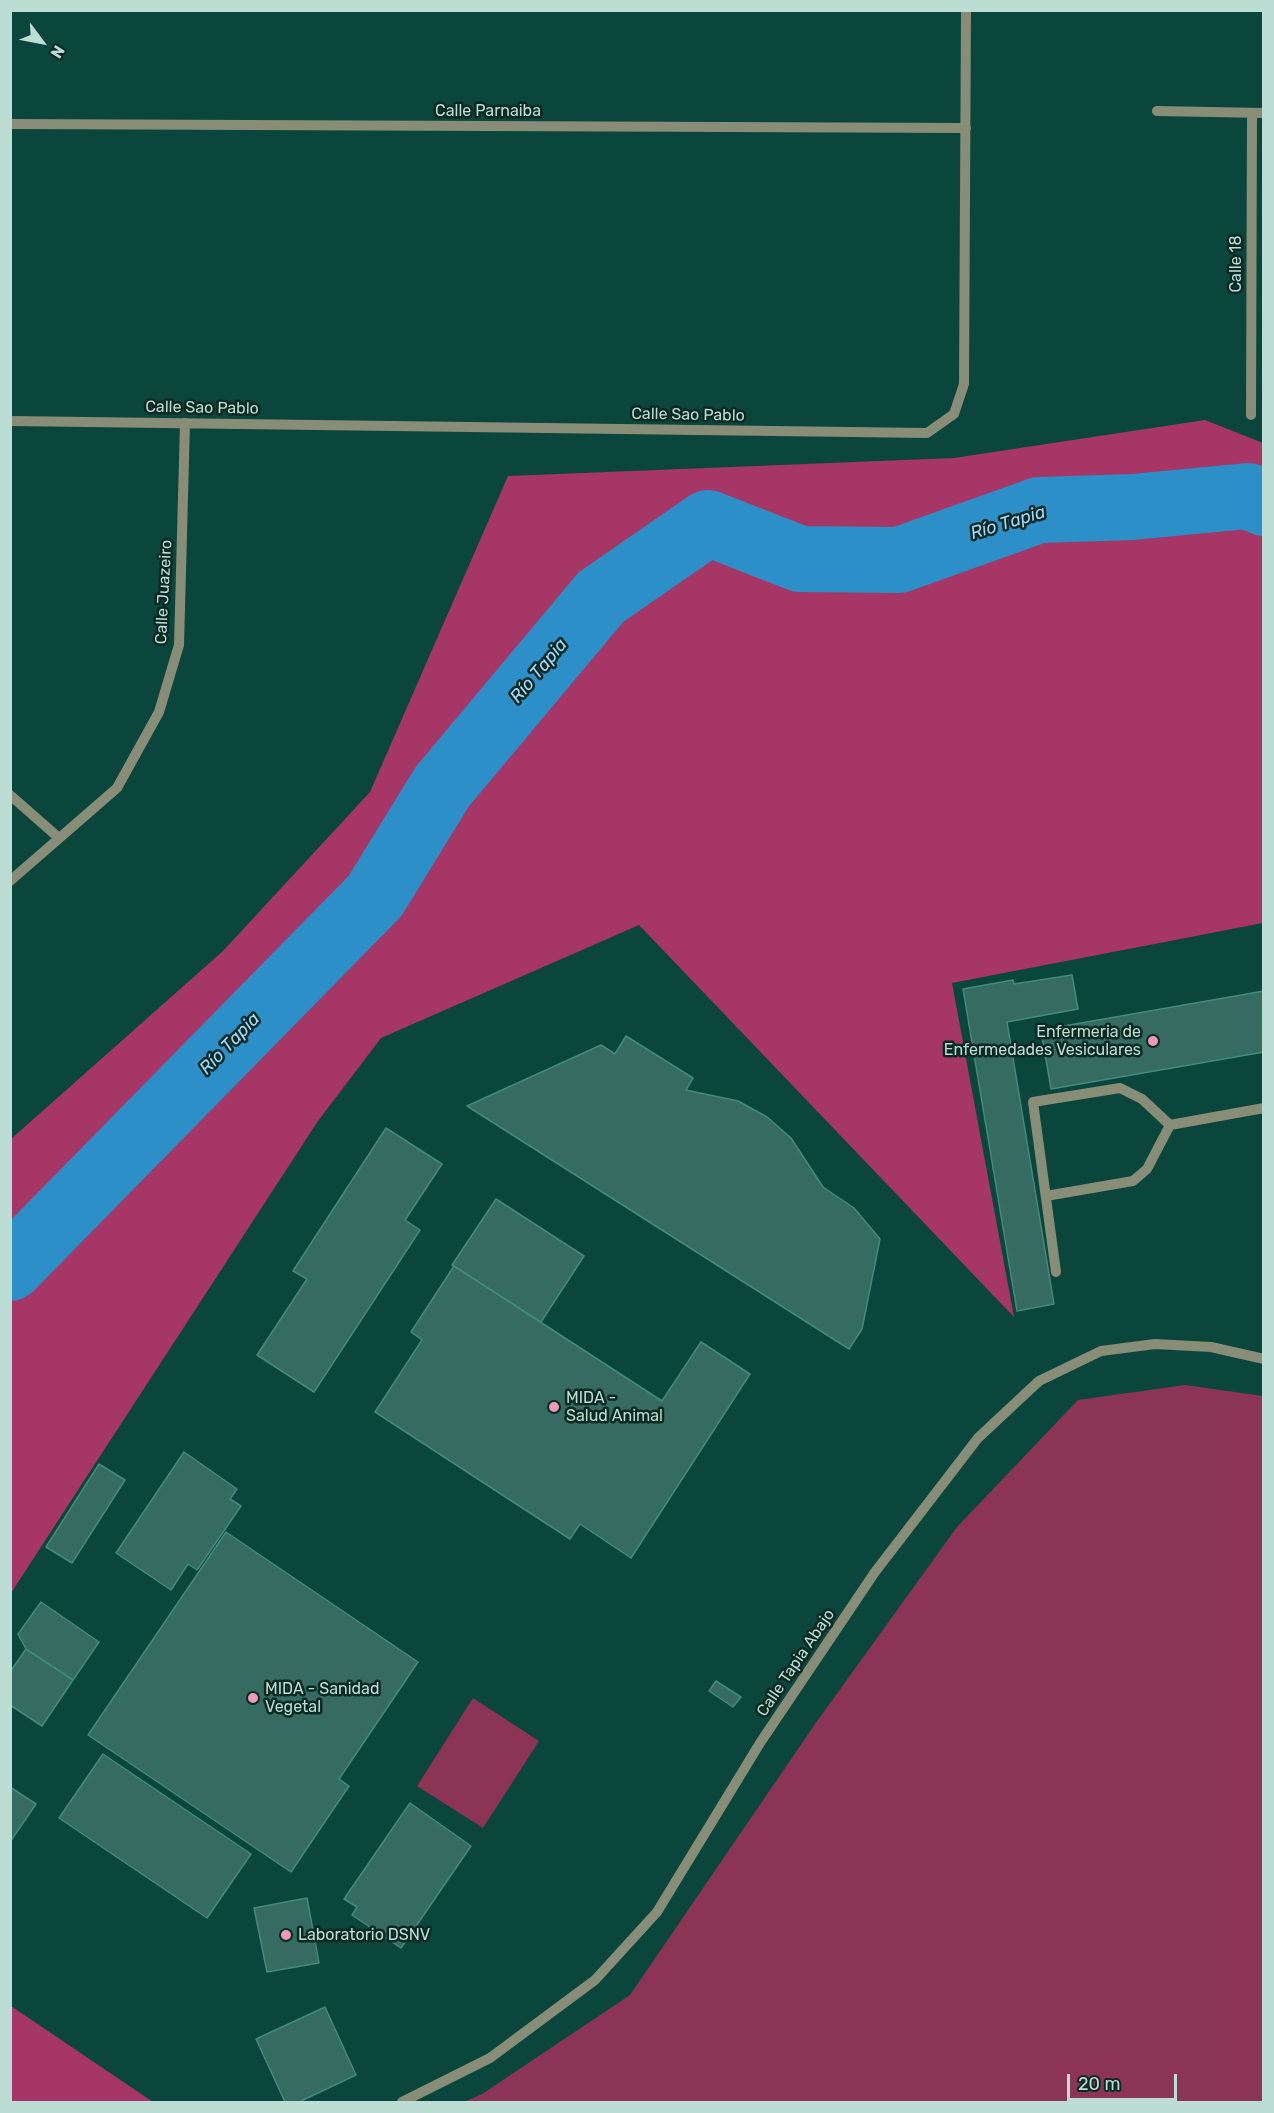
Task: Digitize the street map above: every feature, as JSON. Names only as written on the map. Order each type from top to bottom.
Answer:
[{"type":"street","name":"Calle Sao Pablo","points":[[10,421],[927,433],[954,414],[964,384],[966,10]]},
{"type":"street","points":[[1157,111],[1263,113]]},
{"type":"street","name":"Calle 18","points":[[1251,416],[1252,113]]},
{"type":"street","name":"Calle Parnaiba","points":[[10,124],[966,128]]},
{"type":"street","name":"Calle Juazeiro","points":[[10,880],[117,788],[159,712],[179,645],[185,423]]},
{"type":"street","points":[[10,795],[58,838]]},
{"type":"street","points":[[1056,1272],[1033,1102],[1120,1088],[1142,1099],[1170,1125]]},
{"type":"street","points":[[1170,1125],[1263,1108]]},
{"type":"street","points":[[1046,1196],[1133,1181],[1147,1169],[1170,1125]]},
{"type":"street","name":"Calle Tapia Abajo","points":[[402,2103],[490,2058],[595,1980],[657,1912],[760,1743],[875,1572],[978,1438],[1039,1381],[1101,1351],[1155,1344],[1211,1347],[1263,1359]]},
{"type":"shaded area","points":[[1205,420],[1263,443],[1263,923],[952,983],[1014,1317],[639,925],[381,1038],[318,1121],[11,1593],[11,1139],[223,951],[370,792],[508,476],[954,458]]},
{"type":"shaded area","points":[[1185,1385],[1263,1396],[1263,2102],[464,2102],[482,2094],[630,1995],[815,1724],[957,1527],[1078,1400]]},
{"type":"shaded area","points":[[473,1698],[539,1741],[483,1828],[417,1786]]},
{"type":"shaded area","points":[[11,2006],[153,2102],[11,2102]]},
{"type":"building","points":[[1072,975],[1078,1009],[1007,1022],[1054,1304],[1017,1311],[963,989],[1013,980],[1014,984]]},
{"type":"building","name":"Enfermeria de Enfermedades Vesiculares","points":[[1264,991],[1264,1052],[1051,1089],[1041,1030]]},
{"type":"building","points":[[626,1036],[693,1078],[686,1090],[738,1101],[767,1117],[791,1138],[823,1187],[854,1208],[880,1239],[862,1329],[849,1349],[467,1106],[601,1045],[615,1054]]},
{"type":"building","points":[[386,1128],[442,1164],[405,1220],[420,1230],[314,1392],[257,1355],[307,1279],[293,1271]]},
{"type":"building","points":[[496,1199],[584,1256],[541,1322],[452,1265]]},
{"type":"building","name":"MIDA - Salud Animal","points":[[454,1266],[662,1401],[701,1342],[750,1374],[631,1558],[580,1524],[570,1539],[375,1412],[422,1340],[411,1332]]},
{"type":"building","points":[[184,1452],[237,1489],[230,1499],[241,1506],[197,1570],[188,1564],[171,1590],[116,1553]]},
{"type":"building","points":[[99,1464],[125,1480],[72,1563],[46,1547]]},
{"type":"building","name":"MIDA - Sanidad Vegetal","points":[[226,1532],[418,1662],[339,1779],[349,1786],[291,1872],[88,1735]]},
{"type":"building","points":[[41,1602],[99,1642],[73,1680],[26,1649],[18,1634]]},
{"type":"building","points":[[26,1649],[73,1680],[42,1726],[10,1705],[10,1672]]},
{"type":"building","points":[[716,1681],[741,1697],[733,1707],[709,1691]]},
{"type":"building","points":[[103,1754],[251,1854],[207,1918],[59,1818]]},
{"type":"building","points":[[10,1787],[36,1804],[10,1842]]},
{"type":"building","points":[[410,1803],[471,1846],[401,1948],[352,1915],[357,1907],[344,1899]]},
{"type":"building","name":"Laboratorio DSNV","points":[[307,1898],[319,1963],[267,1972],[254,1908]]},
{"type":"building","points":[[325,2007],[356,2075],[299,2102],[285,2102],[256,2039]]},
{"type":"waterway","name":"Río Tapia","points":[[10,1268],[375,896],[442,787],[601,597],[708,523],[800,559],[899,560],[1039,510],[1132,507],[1248,496],[1264,503]]},
{"type":"place","name":"Enfermeria de Enfermedades Vesiculares","points":[[1153,1041]]},
{"type":"place","name":"MIDA - Salud Animal","points":[[554,1407]]},
{"type":"place","name":"MIDA - Sanidad Vegetal","points":[[253,1698]]},
{"type":"place","name":"Laboratorio DSNV","points":[[286,1935]]}]
